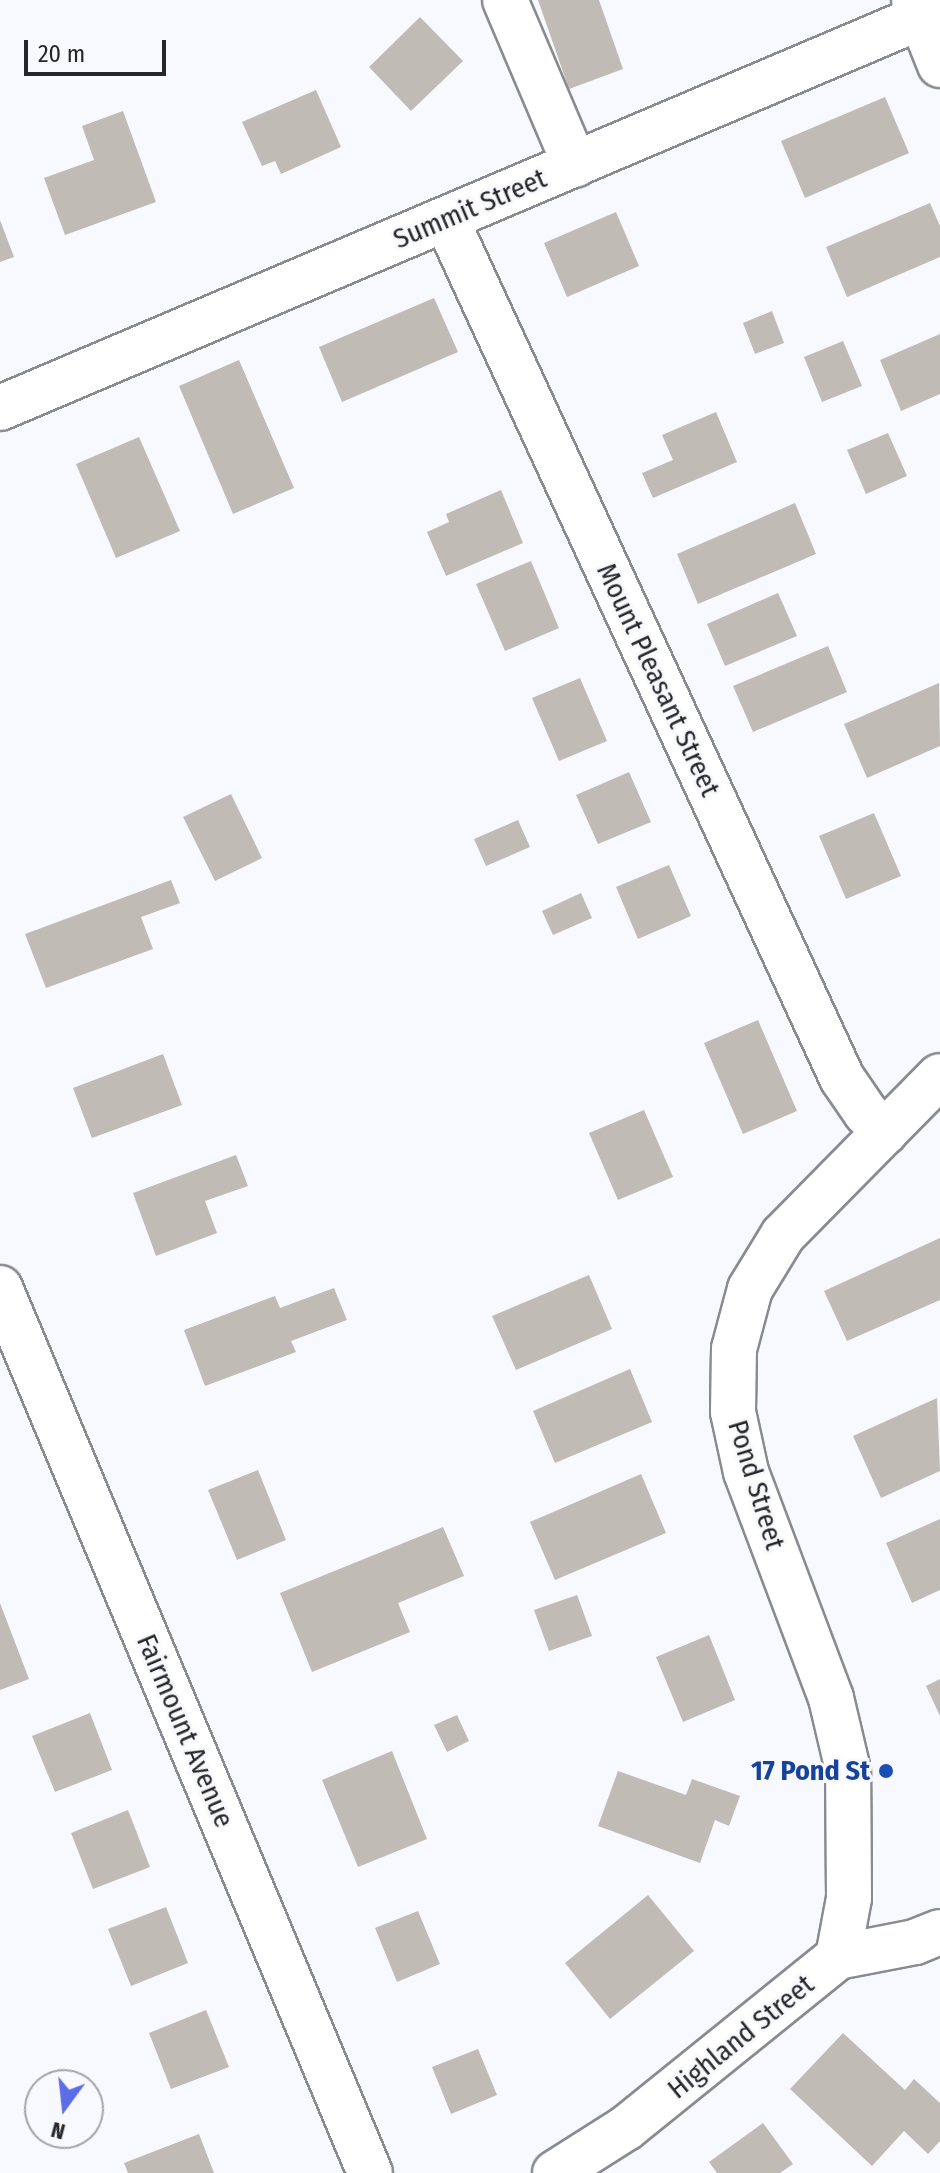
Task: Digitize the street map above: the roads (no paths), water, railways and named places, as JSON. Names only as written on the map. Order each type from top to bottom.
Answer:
[{"type":"street","points":[[505,0],[575,165]]},
{"type":"street","points":[[925,9],[940,65]]},
{"type":"street","name":"Summit Street","points":[[0,408],[575,165],[925,9]]},
{"type":"street","name":"Mount Pleasant Street","points":[[446,219],[842,1078],[866,1113],[885,1132]]},
{"type":"street","name":"Pond Street","points":[[838,1957],[849,1898],[848,1770],[831,1698],[746,1472],[733,1412],[732,1381],[740,1319],[763,1262],[783,1235],[940,1076]]},
{"type":"street","name":"Fairmount Avenue","points":[[0,1288],[370,2173]]},
{"type":"street","name":"Highland Street","points":[[555,2173],[626,2128],[838,1957],[905,1945],[940,1932]]},
{"type":"place","name":"17 Pond St","points":[[886,1771]]}]
